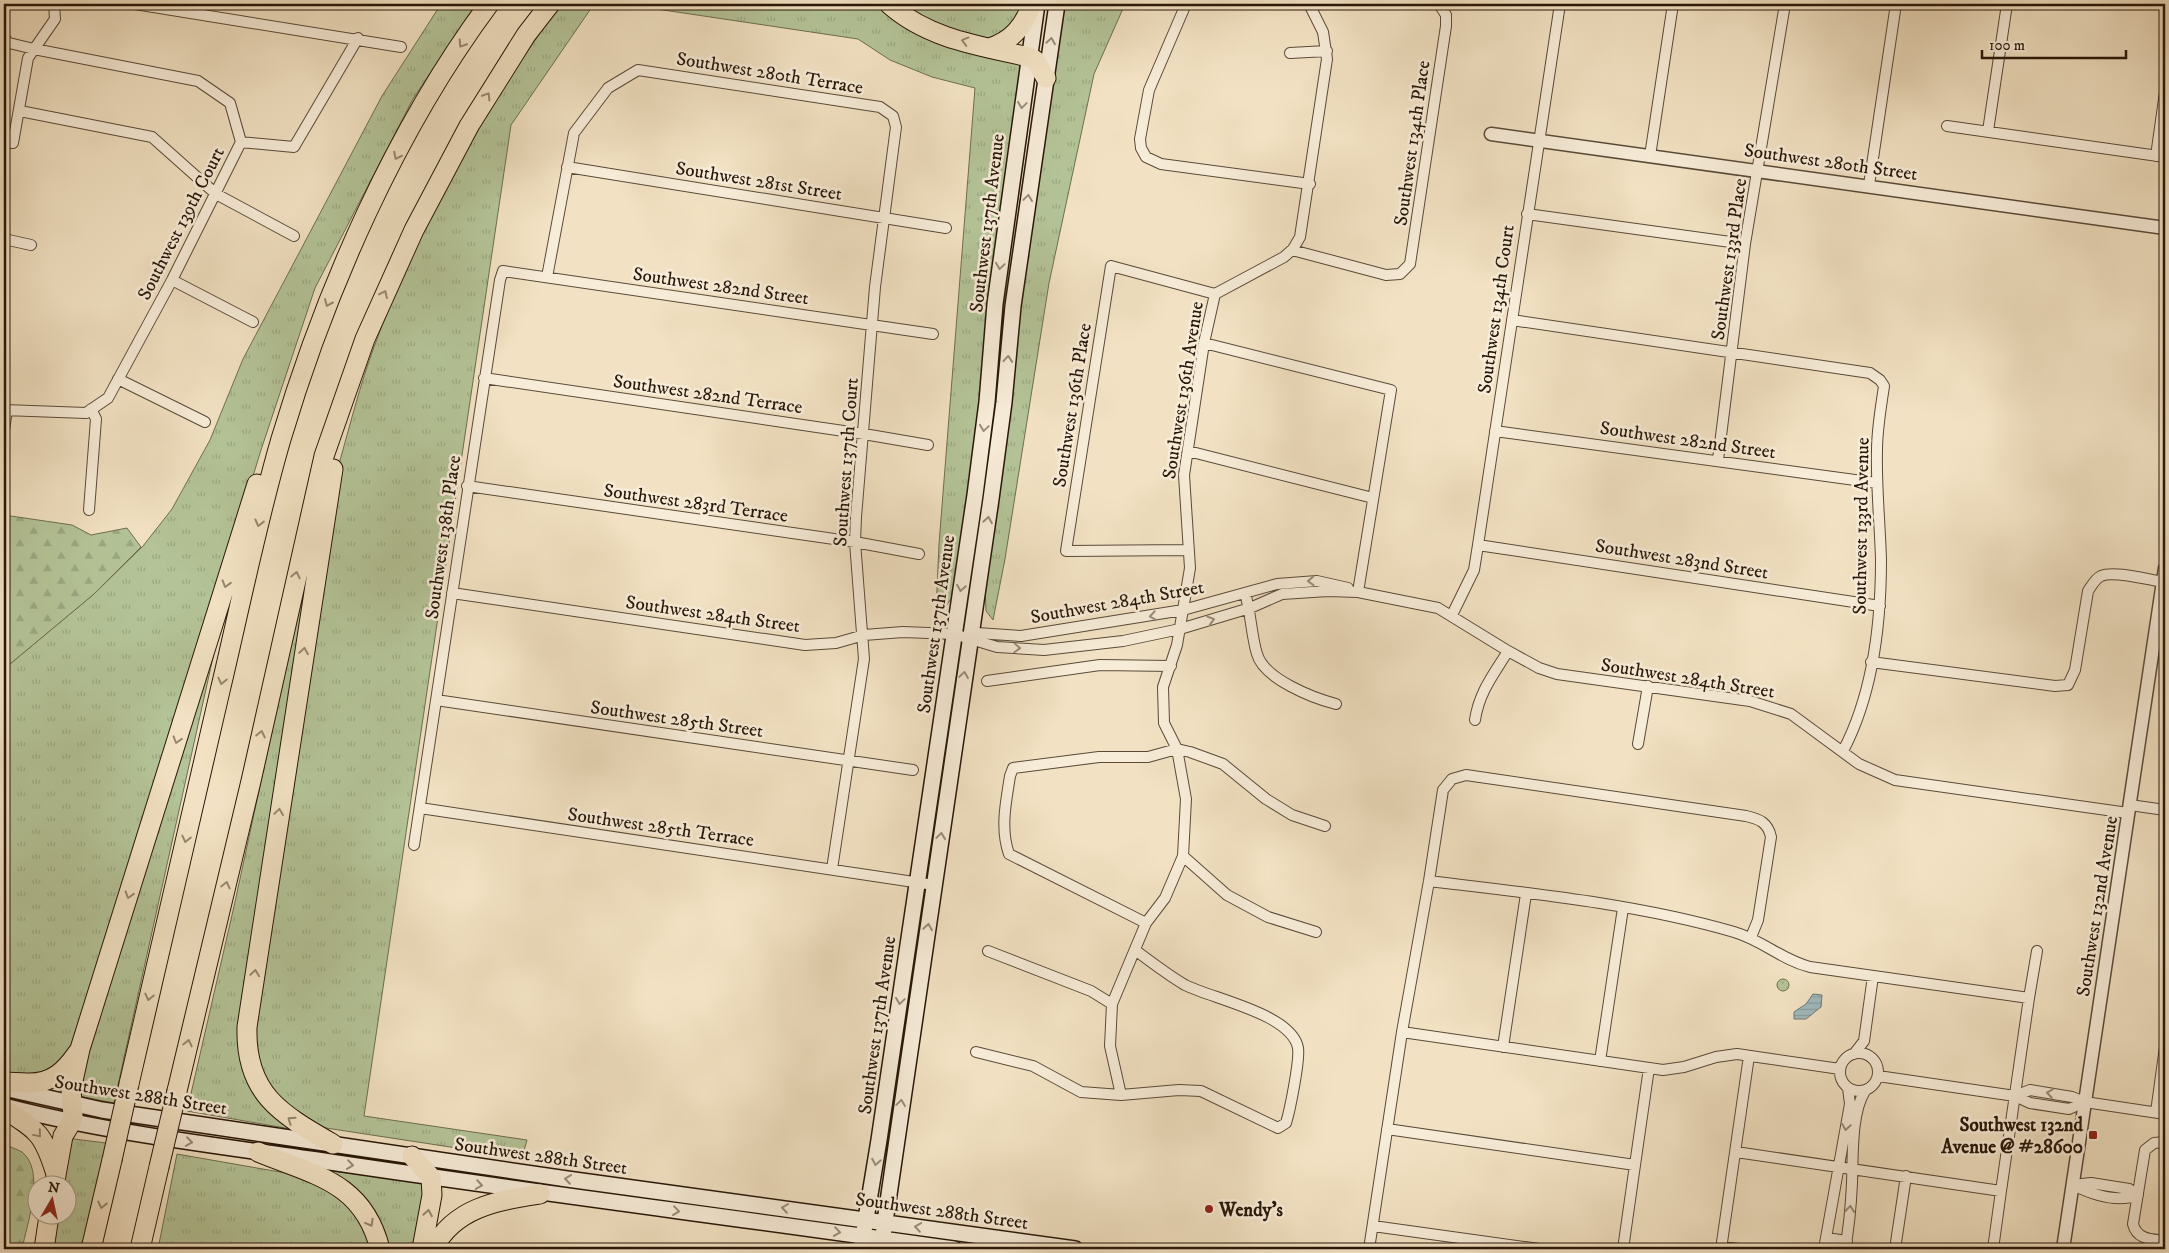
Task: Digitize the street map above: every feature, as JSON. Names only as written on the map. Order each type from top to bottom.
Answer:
[{"type":"highway","points":[[91,1249],[280,442],[324,312],[365,218],[418,112],[490,4]]},
{"type":"highway","points":[[140,1249],[251,781],[324,456],[366,339],[414,230],[469,126],[526,35],[550,4]]},
{"type":"highway","points":[[889,4],[902,15],[933,33],[1030,57],[1035,60],[1046,78]]},
{"type":"highway","points":[[989,48],[1002,44],[1017,34],[1032,4]]},
{"type":"highway","points":[[333,1144],[283,1114],[261,1089],[249,1060],[247,1027],[331,478],[359,376],[366,339]]},
{"type":"highway","points":[[56,1176],[63,1136],[72,1114],[71,1090],[80,1049],[260,476],[280,442]]},
{"type":"highway","points":[[4,1082],[37,1083],[48,1080],[67,1068],[80,1049]]},
{"type":"highway","points":[[4,1108],[38,1132],[46,1144],[54,1176]]},
{"type":"highway","points":[[258,1152],[317,1173],[338,1185],[362,1209],[377,1236],[380,1249]]},
{"type":"highway","points":[[412,1156],[431,1177],[432,1195],[422,1249]]},
{"type":"highway","points":[[434,1249],[445,1232],[472,1209],[498,1201],[540,1194]]},
{"type":"highway","points":[[151,1249],[152,1197]]},
{"type":"highway","points":[[44,1249],[47,1226]]},
{"type":"main road","name":"Southwest 137th Avenue","points":[[862,1243],[918,882],[981,449],[995,304],[1037,4]]},
{"type":"main road","name":"Southwest 137th Avenue","points":[[882,1244],[905,1070],[1000,431],[1014,296],[1057,4]]},
{"type":"main road","points":[[890,1068],[905,1070]]},
{"type":"main road","name":"Southwest 288th Street","points":[[4,1088],[72,1114],[258,1152],[540,1194],[740,1218],[862,1243],[954,1249]]},
{"type":"main road","name":"Southwest 288th Street","points":[[4,1108],[333,1144],[1075,1249]]},
{"type":"street","points":[[8,142],[20,111],[28,58],[55,19],[54,4]]},
{"type":"street","points":[[135,4],[358,38],[401,47]]},
{"type":"street","points":[[1186,4],[1149,90],[1140,139],[1143,152],[1151,160],[1161,164],[1310,184]]},
{"type":"street","points":[[1214,294],[1279,260],[1292,250],[1302,230],[1310,184],[1327,52],[1323,32],[1309,4]]},
{"type":"street","name":"Southwest 134th Place","points":[[1292,250],[1377,274],[1392,276],[1404,272],[1412,260],[1446,18],[1439,4]]},
{"type":"street","name":"Southwest 134th Court","points":[[1452,614],[1474,570],[1560,4]]},
{"type":"street","points":[[1650,156],[1673,4]]},
{"type":"street","name":"Southwest 133rd Place","points":[[1718,460],[1745,244],[1759,170],[1784,4]]},
{"type":"street","points":[[1869,185],[1896,4]]},
{"type":"street","points":[[1988,131],[2007,4]]},
{"type":"street","points":[[4,38],[10,43],[34,49],[198,82],[230,103],[242,142]]},
{"type":"street","name":"Southwest 139th Court","points":[[91,410],[108,398],[172,280],[242,142],[294,147],[358,38]]},
{"type":"street","points":[[1290,53],[1327,52]]},
{"type":"street","name":"Southwest 280th Terrace","points":[[567,167],[574,133],[608,88],[638,70],[880,107],[893,116]]},
{"type":"street","points":[[1947,126],[2161,156],[2165,92]]},
{"type":"street","points":[[20,111],[152,137],[216,194],[294,236]]},
{"type":"street","name":"Southwest 137th Court","points":[[832,869],[864,659],[864,634],[855,542],[872,325],[883,218],[896,127],[893,116]]},
{"type":"street","name":"Southwest 280th Street","points":[[1491,134],[1869,185],[2165,228]]},
{"type":"street","points":[[547,277],[567,167]]},
{"type":"street","name":"Southwest 281st Street","points":[[567,167],[946,228]]},
{"type":"street","points":[[1527,214],[1745,244]]},
{"type":"street","points":[[4,239],[31,245]]},
{"type":"street","name":"Southwest 136th Place","points":[[1188,550],[1066,551],[1111,266],[1214,294]]},
{"type":"street","name":"Southwest 282nd Street","points":[[503,271],[933,334]]},
{"type":"street","name":"Southwest 138th Place","points":[[420,808],[467,486],[503,271]]},
{"type":"street","points":[[172,280],[253,322]]},
{"type":"street","name":"Southwest 136th Avenue","points":[[1121,1095],[1110,1046],[1112,1004],[1146,923],[1165,898],[1183,856],[1186,799],[1177,749],[1164,723],[1163,687],[1171,666],[1180,629],[1190,568],[1184,475],[1204,343],[1214,294]]},
{"type":"street","points":[[1512,320],[1732,352]]},
{"type":"street","points":[[1204,343],[1391,390],[1358,592]]},
{"type":"street","name":"Southwest 133rd Avenue","points":[[1732,352],[1870,373],[1880,380],[1884,386],[1877,448],[1881,559],[1880,606],[1866,693],[1858,719],[1842,751]]},
{"type":"street","name":"Southwest 282nd Terrace","points":[[484,378],[928,445]]},
{"type":"street","points":[[118,379],[205,422]]},
{"type":"street","points":[[4,430],[5,410],[86,413],[91,410],[96,419],[89,510]]},
{"type":"street","name":"Southwest 282nd Street","points":[[1495,431],[1877,483]]},
{"type":"street","points":[[1188,451],[1373,498]]},
{"type":"street","name":"Southwest 283rd Terrace","points":[[467,486],[855,542],[920,554]]},
{"type":"street","name":"Southwest 283nd Street","points":[[1478,545],[1880,606]]},
{"type":"street","name":"Southwest 132nd Avenue","points":[[2063,1249],[2165,568]]},
{"type":"street","points":[[1871,662],[2055,686],[2068,685],[2075,670],[2088,591],[2094,581],[2101,576],[2112,574],[2163,582]]},
{"type":"street","name":"Southwest 284th Street","points":[[970,638],[977,633],[1021,636],[1183,610],[1277,584],[1317,580],[1344,586],[1358,592]]},
{"type":"street","name":"Southwest 284th Street","points":[[452,593],[805,645],[836,643],[864,634],[903,632],[954,634],[997,647],[1044,650],[1123,641],[1180,629],[1250,608],[1282,594],[1328,591],[1358,592],[1438,608],[1452,614],[1508,651],[1539,668],[1557,674],[1773,706],[1791,714],[1858,764],[1895,780],[2129,809],[2165,810]]},
{"type":"street","points":[[1245,593],[1250,608],[1257,654],[1263,668],[1310,697],[1336,704]]},
{"type":"street","points":[[1475,720],[1479,699],[1484,688],[1508,651]]},
{"type":"street","points":[[986,681],[1100,665],[1171,666]]},
{"type":"street","points":[[1638,744],[1648,686]]},
{"type":"street","name":"Southwest 285th Street","points":[[436,700],[913,770]]},
{"type":"street","points":[[1146,923],[1009,854],[1003,826],[1010,776],[1013,768],[1099,757],[1148,757],[1177,749],[1223,764],[1266,799],[1292,816],[1325,826]]},
{"type":"street","points":[[1369,1249],[1402,1032],[1443,790],[1448,782],[1458,776],[1466,775],[1746,816],[1762,821],[1767,826],[1771,837],[1758,920],[1751,937]]},
{"type":"street","points":[[414,845],[420,808]]},
{"type":"street","name":"Southwest 285th Terrace","points":[[420,808],[934,885]]},
{"type":"street","points":[[1183,856],[1227,895],[1268,917],[1316,932]]},
{"type":"street","points":[[1429,881],[1623,908],[1671,917],[1751,937],[1801,965],[2030,998]]},
{"type":"street","points":[[1503,1047],[1526,894]]},
{"type":"street","points":[[1600,1061],[1623,908]]},
{"type":"street","points":[[976,1052],[1034,1066],[1081,1092],[1121,1095],[1179,1090],[1201,1092],[1278,1128],[1286,1123],[1291,1108],[1298,1048],[1291,1033],[1270,1018],[1186,985],[1135,950]]},
{"type":"street","points":[[1993,1249],[2037,951]]},
{"type":"street","points":[[988,952],[1091,991],[1112,1004]]},
{"type":"street","points":[[1826,1238],[1846,1245],[1860,1102],[1865,1091],[1874,1085],[1878,1076],[1877,1064],[1869,1056],[1864,1042],[1873,976]]},
{"type":"street","points":[[1402,1032],[1649,1068],[1674,1069],[1722,1056],[1749,1056],[1840,1069]]},
{"type":"street","points":[[1824,1249],[1850,1104],[1848,1088],[1841,1080],[1840,1069],[1844,1061],[1854,1054],[1864,1042]]},
{"type":"street","points":[[1878,1076],[2015,1096],[2030,1103],[2069,1109],[2085,1102],[2160,1113],[2165,1047]]},
{"type":"street","points":[[1854,1054],[1869,1056]]},
{"type":"street","points":[[1738,1249],[1721,1248],[1749,1056]]},
{"type":"street","points":[[1623,1249],[1649,1068]]},
{"type":"street","points":[[1848,1088],[1865,1091]]},
{"type":"street","points":[[1387,1129],[1635,1165]]},
{"type":"street","points":[[2165,1142],[2154,1143],[2145,1150],[2134,1221],[2135,1230],[2143,1237],[2165,1241]]},
{"type":"street","points":[[1736,1152],[2001,1191]]},
{"type":"street","points":[[1895,1249],[1906,1176]]},
{"type":"street","points":[[2073,1185],[2090,1193],[2128,1199],[2138,1195]]},
{"type":"street","points":[[1372,1226],[1539,1249]]},
{"type":"green space","points":[[441,4],[476,4],[413,99],[315,288],[261,450],[161,776],[76,1038],[55,1074],[4,1077],[4,669],[94,594],[143,546],[172,509],[210,440],[243,359],[382,96]]},
{"type":"green space","points":[[560,4],[594,4],[511,125],[364,1116],[527,1140],[522,1158],[326,1128],[310,1123],[281,1105],[253,1056],[251,1035],[339,464],[360,390],[374,347],[392,302],[433,213],[480,127],[532,44]]},
{"type":"green space","points":[[623,4],[881,4],[1023,63],[983,390],[954,595],[943,610],[936,611],[939,544],[975,88],[932,77],[890,60],[858,39]]},
{"type":"green space","points":[[898,4],[1027,4],[1022,19],[995,40],[953,33]]},
{"type":"green space","points":[[1065,4],[1125,4],[1094,74],[1049,283],[1005,559],[993,620],[986,611],[985,586],[1019,315]]},
{"type":"green space","points":[[4,515],[72,525],[91,535],[127,528],[141,547],[94,594],[4,669]]},
{"type":"green space","points":[[312,545],[241,1028],[291,1129],[187,1111],[235,902]]},
{"type":"green space","points":[[220,626],[114,1103],[74,1095]]},
{"type":"green space","points":[[1781,979],[1785,979],[1789,985],[1785,991],[1781,991],[1777,987],[1777,983]]},
{"type":"green space","points":[[66,1138],[106,1143],[81,1249],[50,1249],[54,1226],[78,1226],[78,1176],[61,1176]]},
{"type":"green space","points":[[4,1144],[22,1152],[29,1161],[33,1176],[28,1176],[28,1224],[22,1249],[4,1249]]},
{"type":"green space","points":[[177,1154],[320,1179],[352,1204],[376,1249],[158,1249]]},
{"type":"green space","points":[[324,1170],[425,1183],[419,1249],[385,1249]]},
{"type":"water","points":[[1813,994],[1822,995],[1821,1007],[1806,1019],[1794,1019],[1794,1012],[1806,1004]]},
{"type":"place","name":"Southwest 132nd Avenue @ #28600","points":[[2093,1135]]},
{"type":"place","name":"Wendy's","points":[[1209,1209]]}]
